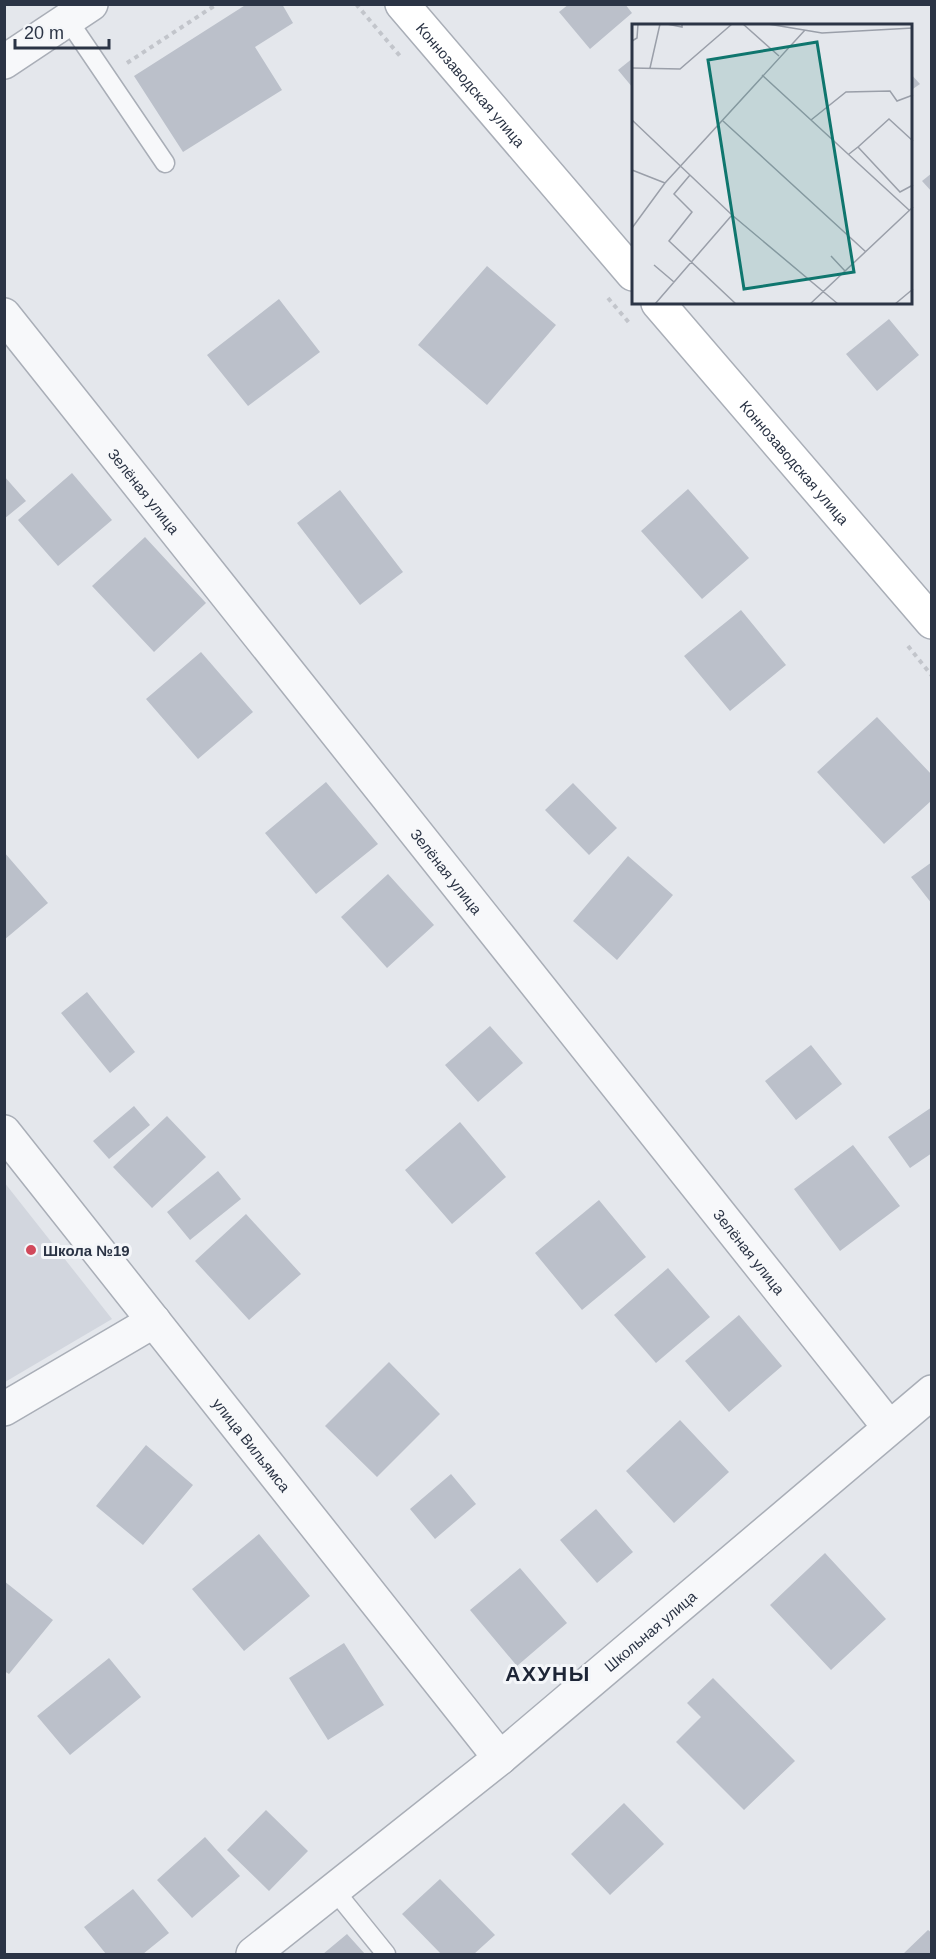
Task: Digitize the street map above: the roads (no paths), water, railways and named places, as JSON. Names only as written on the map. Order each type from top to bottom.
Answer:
[{"type":"main road","name":"Коннозаводская улица","points":[[402,4],[632,273]]},
{"type":"main road","name":"Коннозаводская улица","points":[[659,304],[932,622]]},
{"type":"street","points":[[4,62],[80,12]]},
{"type":"street","name":"Зелёная улица","points":[[4,315],[889,1426]]},
{"type":"street","name":"улица Вильямса","points":[[4,1132],[500,1758]]},
{"type":"street","points":[[4,1409],[154,1322]]},
{"type":"street","name":"Школьная улица","points":[[253,1954],[500,1758],[889,1426],[932,1392]]},
{"type":"lane","points":[[80,12],[107,77],[165,163]]},
{"type":"lane","points":[[335,1891],[386,1954]]},
{"type":"place","name":"Школа №19","points":[[31,1250]]},
{"type":"district","name":"АХУНЫ","points":[[548,1673]]}]
